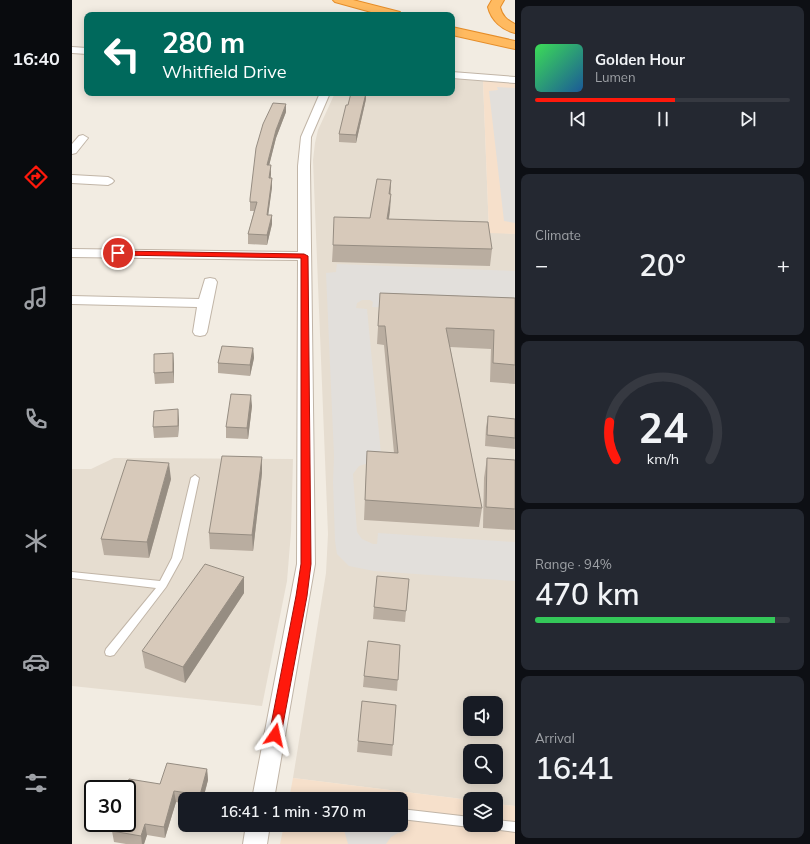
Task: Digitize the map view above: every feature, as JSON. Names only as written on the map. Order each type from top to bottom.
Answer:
[{"type":"highway","points":[[339,0],[385,12]]},
{"type":"highway","points":[[498,0],[494,7],[496,15],[504,23],[515,29]]},
{"type":"highway","points":[[455,31],[515,45]]},
{"type":"street","points":[[72,50],[84,51]]},
{"type":"street","points":[[455,75],[515,80]]},
{"type":"street","points":[[265,792],[306,564],[303,224],[304,166],[306,137],[324,96]]},
{"type":"street","points":[[72,151],[83,138]]},
{"type":"street","points":[[72,179],[108,181]]},
{"type":"street","points":[[72,253],[304,256]]},
{"type":"street","points":[[200,332],[210,282]]},
{"type":"street","points":[[72,300],[205,303]]},
{"type":"street","points":[[255,844],[257,832]]},
{"type":"lane","points":[[110,652],[163,585],[177,558],[195,478]]},
{"type":"lane","points":[[72,575],[163,585]]},
{"type":"lane","points":[[408,815],[463,821]]},
{"type":"lane","points":[[503,826],[515,827]]},
{"type":"shaded area","points":[[455,79],[483,81],[489,232],[515,234],[515,806],[503,805],[503,792],[463,792],[463,799],[293,778],[326,573],[328,534],[313,160],[318,130],[334,96],[455,96]]},
{"type":"shaded area","points":[[483,81],[515,83],[515,234],[489,233]]},
{"type":"shaded area","points":[[497,87],[515,88],[515,223],[504,221],[489,91],[498,90]]},
{"type":"shaded area","points":[[337,264],[515,271],[515,313],[372,307],[373,302],[370,300],[362,300],[357,303],[356,308],[367,309],[382,464],[365,464],[359,466],[353,474],[357,532],[362,539],[373,544],[377,544],[378,533],[515,542],[515,581],[374,571],[349,566],[337,554],[335,541],[333,482],[334,456],[326,273],[336,272]]},
{"type":"shaded area","points":[[114,458],[293,459],[291,532],[287,581],[262,706],[72,686],[72,469],[91,469]]},
{"type":"shaded area","points":[[293,778],[406,792],[290,792]]},
{"type":"shaded area","points":[[408,792],[463,799],[463,832],[503,832],[503,805],[515,806],[515,844],[280,844],[283,832],[408,832]]},
{"type":"shaded area","points":[[345,832],[402,832],[391,837],[386,844],[348,844]]},
{"type":"building","points":[[350,96],[365,96],[356,135],[339,134],[346,105],[348,105]]},
{"type":"building","points":[[273,103],[286,104],[276,130],[267,165],[271,165],[269,178],[272,178],[267,215],[272,215],[267,235],[248,234],[257,202],[250,202],[256,148],[263,124]]},
{"type":"building","points":[[377,179],[391,180],[389,194],[391,194],[387,219],[488,222],[492,249],[333,245],[334,217],[370,218]]},
{"type":"building","points":[[380,293],[515,298],[515,365],[493,363],[494,330],[446,328],[482,508],[365,500],[367,451],[398,453],[385,326],[378,326]]},
{"type":"building","points":[[222,346],[253,348],[250,365],[218,363]]},
{"type":"building","points":[[173,353],[173,372],[154,373],[154,354]]},
{"type":"building","points":[[231,394],[251,395],[247,428],[226,427]]},
{"type":"building","points":[[178,409],[178,426],[153,427],[154,411]]},
{"type":"building","points":[[488,416],[515,419],[515,438],[487,435]]},
{"type":"building","points":[[222,456],[262,457],[252,535],[209,533]]},
{"type":"building","points":[[487,458],[515,460],[515,509],[486,507]]},
{"type":"building","points":[[127,460],[169,463],[147,542],[101,539]]},
{"type":"building","points":[[205,564],[244,577],[183,667],[142,651]]},
{"type":"building","points":[[377,576],[409,579],[406,611],[374,607]]},
{"type":"building","points":[[368,641],[400,645],[398,680],[364,676]]},
{"type":"building","points":[[362,701],[396,705],[393,745],[358,741]]},
{"type":"building","points":[[167,763],[207,769],[201,792],[174,791],[164,827],[145,824],[141,836],[118,832],[136,832],[136,780],[160,784]]},
{"type":"route","points":[[118,253],[304,256],[306,564],[275,735]]}]
